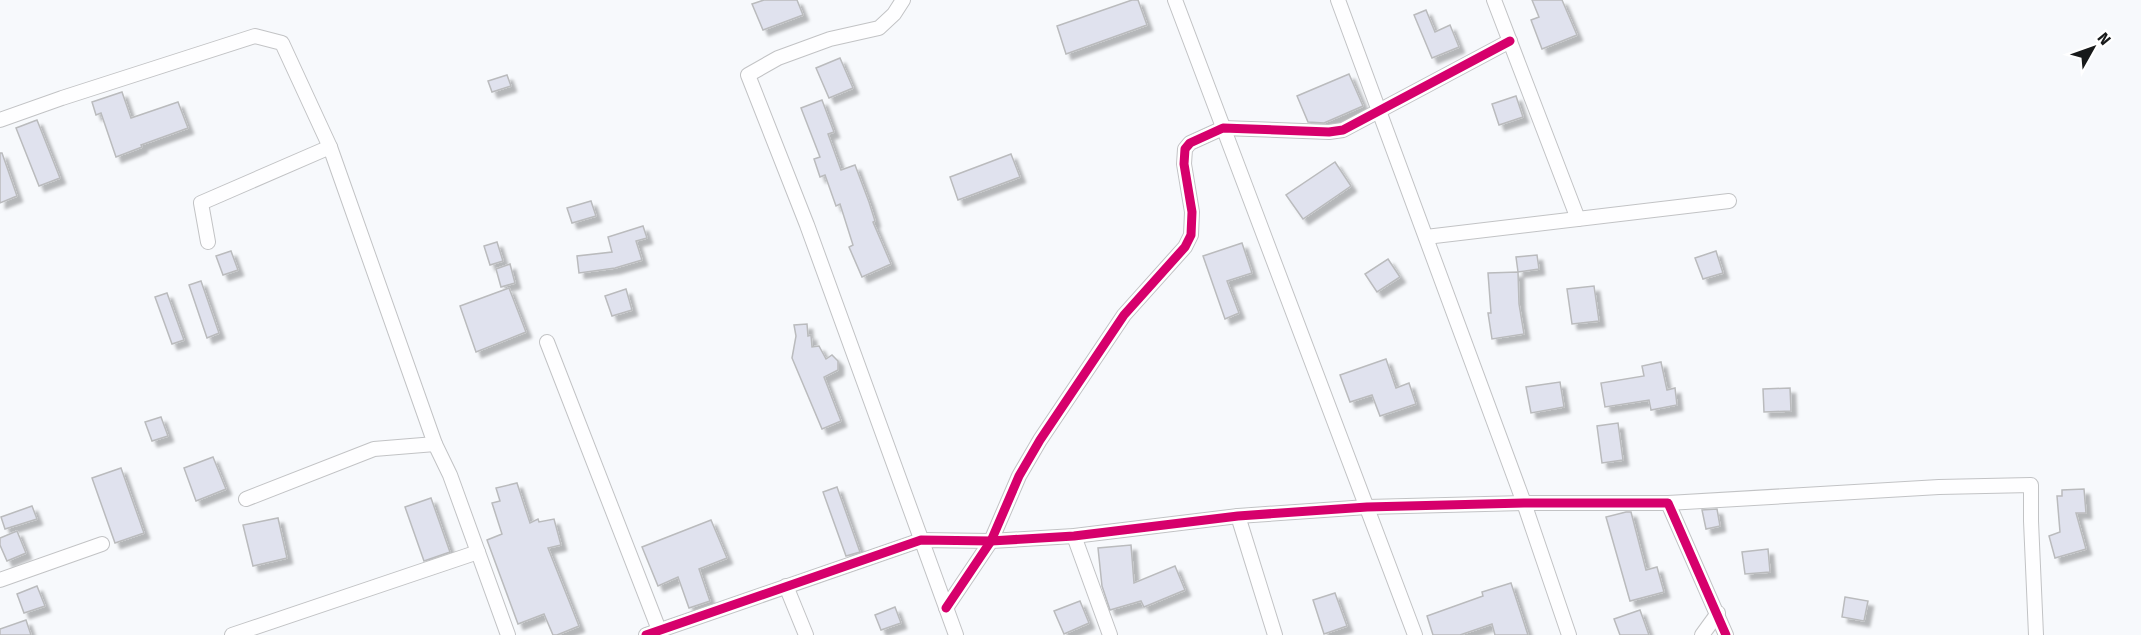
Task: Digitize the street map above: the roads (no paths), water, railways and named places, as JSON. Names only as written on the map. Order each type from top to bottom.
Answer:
[{"type":"street","points":[[903,0],[894,14],[879,28],[830,39],[778,58],[748,75],[807,225],[956,635]]},
{"type":"street","points":[[1175,0],[1415,635]]},
{"type":"street","points":[[1338,0],[1524,503],[1569,635]]},
{"type":"street","points":[[1494,0],[1578,219]]},
{"type":"street","points":[[0,120],[255,36],[282,43],[330,147],[435,444],[450,475],[508,635]]},
{"type":"street","points":[[946,608],[991,541],[1019,476],[1053,421],[1124,315],[1185,247],[1191,234],[1192,212],[1184,164],[1185,149],[1190,142],[1223,128],[1329,132],[1343,130],[1510,41]]},
{"type":"street","points":[[208,242],[201,203],[330,147]]},
{"type":"street","points":[[1426,237],[1729,201]]},
{"type":"street","points":[[547,342],[656,633],[921,540],[991,541],[1074,536],[1238,516],[1367,507],[1524,503],[1668,503],[1939,487],[2031,485],[2036,635]]},
{"type":"street","points":[[246,499],[374,449],[435,444]]},
{"type":"street","points":[[1668,503],[1718,612],[1726,635]]},
{"type":"street","points":[[1238,516],[1275,635]]},
{"type":"street","points":[[1074,536],[1110,635]]},
{"type":"street","points":[[0,580],[102,544]]},
{"type":"street","points":[[232,635],[478,552]]},
{"type":"street","points":[[786,586],[806,635]]},
{"type":"street","points":[[1702,635],[1718,612]]}]
